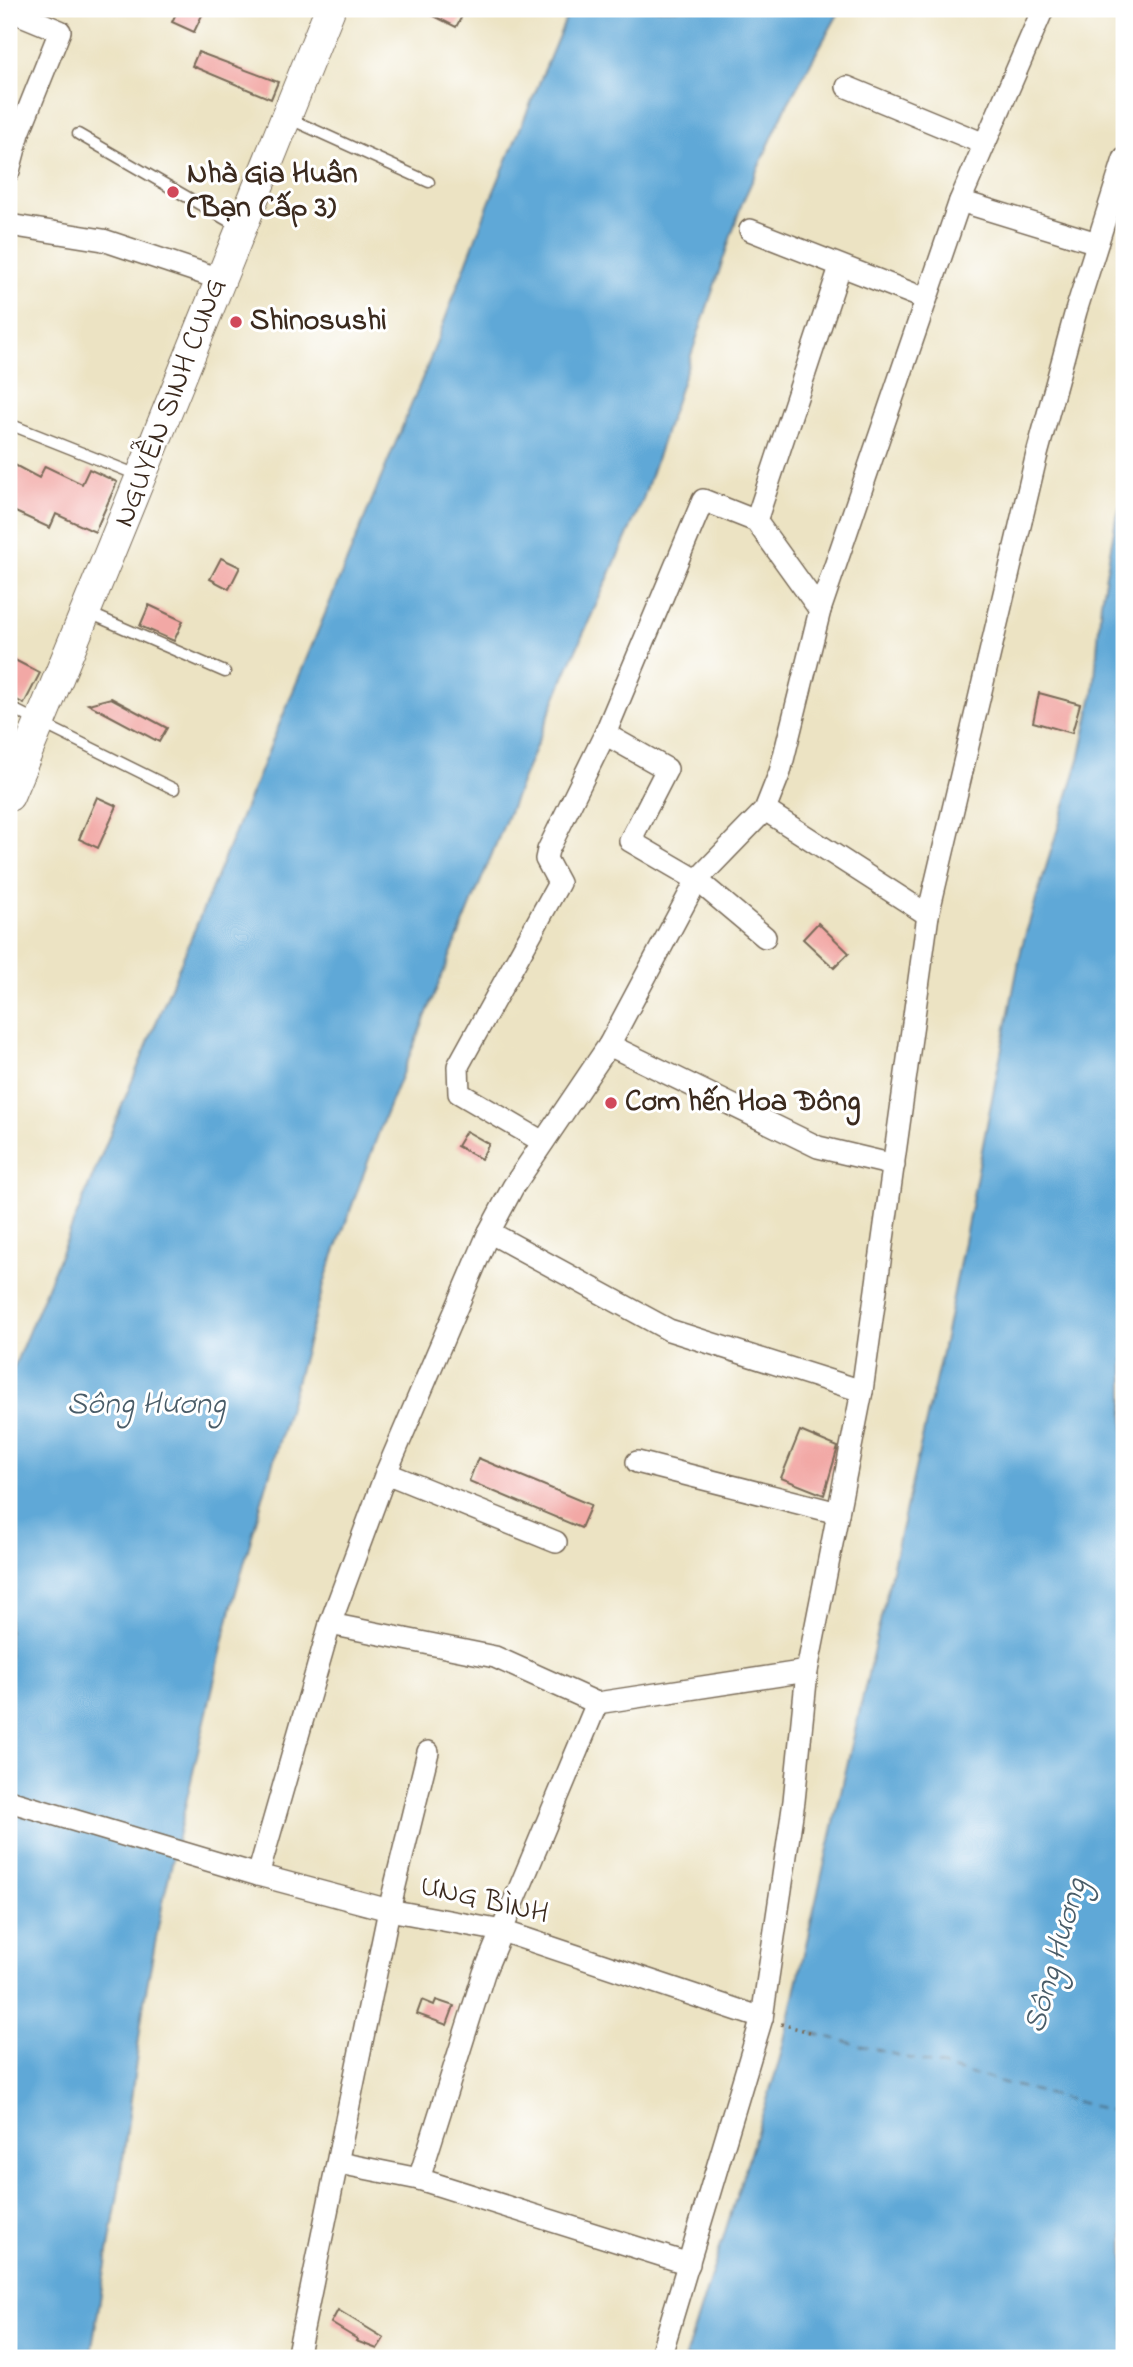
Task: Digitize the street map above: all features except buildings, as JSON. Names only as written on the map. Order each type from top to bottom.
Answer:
[{"type":"main road","name":"NGUYỄN SINH CUNG","points":[[9,796],[143,477],[239,227],[330,9]]},
{"type":"street","points":[[258,1875],[330,1624],[386,1473],[489,1232],[543,1143],[609,1045],[697,880],[765,810],[780,772],[820,610],[960,201],[982,143],[1043,9]]},
{"type":"street","points":[[9,10],[60,31],[19,133],[9,171]]},
{"type":"street","points":[[847,86],[982,143]]},
{"type":"street","points":[[660,2358],[762,2018],[794,1801],[807,1671],[862,1391],[928,915],[1012,550],[1097,243],[1124,159]]},
{"type":"street","points":[[960,201],[1097,243]]},
{"type":"street","points":[[9,225],[103,240],[220,279]]},
{"type":"street","points":[[750,230],[926,299]]},
{"type":"street","points":[[755,521],[840,267]]},
{"type":"street","points":[[543,1143],[459,1093],[458,1066],[559,883],[546,859],[548,850],[605,734],[703,500],[755,521],[820,610]]},
{"type":"street","points":[[605,734],[667,769],[630,841],[697,880],[765,937]]},
{"type":"street","points":[[765,810],[928,915]]},
{"type":"street","points":[[609,1045],[818,1147],[894,1165]]},
{"type":"street","points":[[489,1232],[670,1331],[862,1391]]},
{"type":"street","points":[[636,1462],[838,1513]]},
{"type":"street","points":[[386,1473],[556,1542]]},
{"type":"street","points":[[330,1624],[495,1657],[597,1703],[807,1671]]},
{"type":"street","points":[[419,2179],[484,1973],[597,1703]]},
{"type":"street","points":[[297,2358],[389,1910],[428,1752]]},
{"type":"street","name":"ƯNG BÌNH","points":[[9,1801],[188,1855],[389,1910],[502,1931],[762,2018]]},
{"type":"street","points":[[339,2163],[419,2179],[689,2264]]},
{"type":"lane","points":[[286,117],[429,182]]},
{"type":"lane","points":[[78,134],[239,227]]},
{"type":"lane","points":[[9,424],[143,477]]},
{"type":"lane","points":[[86,612],[225,672]]},
{"type":"lane","points":[[9,707],[174,789]]},
{"type":"path","points":[[762,2018],[813,2033]]},
{"type":"water","name":"Sông Hương","points":[[570,9],[841,9],[787,105],[742,203],[642,502],[565,675],[384,1118],[327,1274],[231,1609],[164,1897],[144,2001],[119,2189],[90,2358],[9,2358],[9,1379],[429,362],[489,203]]},
{"type":"water","name":"Sông Hương","points":[[1124,497],[1124,2358],[685,2358],[779,2062],[944,1343],[1022,946],[1080,756],[1094,690],[1101,602],[1116,519]]},
{"type":"ferry route","points":[[813,2033],[1124,2114]]},
{"type":"place","name":"Nhà Gia Huân (Bạn Cấp 3)","points":[[173,192]]},
{"type":"place","name":"Shinosushi","points":[[236,322]]},
{"type":"place","name":"Cơm hến Hoa Đông","points":[[611,1103]]}]
